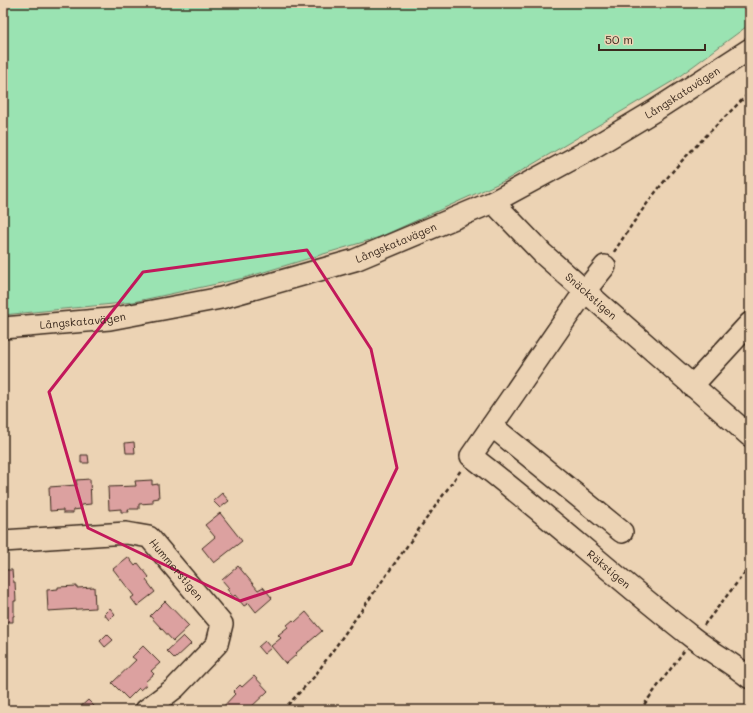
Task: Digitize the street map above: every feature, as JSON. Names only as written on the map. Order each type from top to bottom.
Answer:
[{"type":"street","name":"Långskatavägen","points":[[3,328],[110,319],[221,298],[355,260],[494,202],[589,150],[750,49]]},
{"type":"street","name":"Snäckstigen","points":[[494,202],[543,254],[750,436]]},
{"type":"street","points":[[471,456],[605,266]]},
{"type":"street","points":[[692,386],[750,323]]},
{"type":"street","points":[[492,426],[622,532]]},
{"type":"street","name":"Räkstigen","points":[[471,456],[518,492],[694,639],[750,678]]},
{"type":"street","name":"Hummerstigen","points":[[3,541],[126,533],[149,537],[222,624],[217,644],[175,688],[146,710]]},
{"type":"path","points":[[605,266],[665,180],[750,92]]},
{"type":"path","points":[[283,710],[314,677],[440,502],[471,456]]},
{"type":"highlighted area","points":[[307,250],[371,349],[397,468],[351,564],[240,601],[88,528],[49,392],[143,272]]},
{"type":"green space","points":[[3,3],[750,3],[750,24],[673,81],[506,180],[380,237],[244,278],[133,302],[3,315]]},
{"type":"building","points":[[134,442],[135,453],[126,453],[125,443]]},
{"type":"building","points":[[81,455],[88,455],[89,463],[81,463]]},
{"type":"building","points":[[90,479],[91,504],[81,505],[81,509],[73,510],[73,513],[63,513],[63,510],[50,511],[49,487],[77,485],[76,480]]},
{"type":"building","points":[[152,480],[152,485],[158,484],[159,498],[153,499],[153,503],[139,504],[139,509],[128,509],[129,512],[121,512],[121,509],[109,510],[108,487],[136,486],[135,481]]},
{"type":"building","points":[[222,493],[229,501],[220,508],[213,501]]},
{"type":"building","points":[[220,513],[242,541],[214,563],[202,548],[215,537],[205,525]]},
{"type":"building","points":[[128,557],[135,566],[138,563],[149,577],[146,580],[155,592],[137,606],[131,598],[134,596],[113,569]]},
{"type":"building","points":[[238,566],[258,590],[263,587],[272,598],[256,612],[249,603],[244,606],[235,595],[233,597],[227,589],[229,588],[222,580]]},
{"type":"building","points":[[3,570],[12,570],[13,582],[15,582],[16,601],[14,601],[13,622],[3,622]]},
{"type":"building","points":[[77,586],[77,588],[94,587],[95,608],[48,611],[47,590],[58,589],[58,587]]},
{"type":"building","points":[[165,601],[189,626],[173,641],[150,616]]},
{"type":"building","points":[[110,608],[115,614],[109,620],[104,614]]},
{"type":"building","points":[[306,612],[322,631],[296,653],[297,654],[286,664],[271,646],[281,638],[278,635],[288,627],[287,625],[293,620],[295,622]]},
{"type":"building","points":[[107,634],[113,640],[105,647],[100,641]]},
{"type":"building","points":[[183,636],[191,644],[175,659],[167,651]]},
{"type":"building","points":[[265,641],[271,648],[264,654],[258,647]]},
{"type":"building","points":[[143,646],[160,663],[151,671],[154,674],[145,682],[147,684],[140,690],[139,688],[128,699],[112,683],[136,660],[132,657]]},
{"type":"building","points":[[254,676],[268,691],[248,710],[222,710],[221,709],[235,694],[233,692],[240,685],[242,687]]},
{"type":"building","points":[[88,700],[98,710],[77,710]]}]
